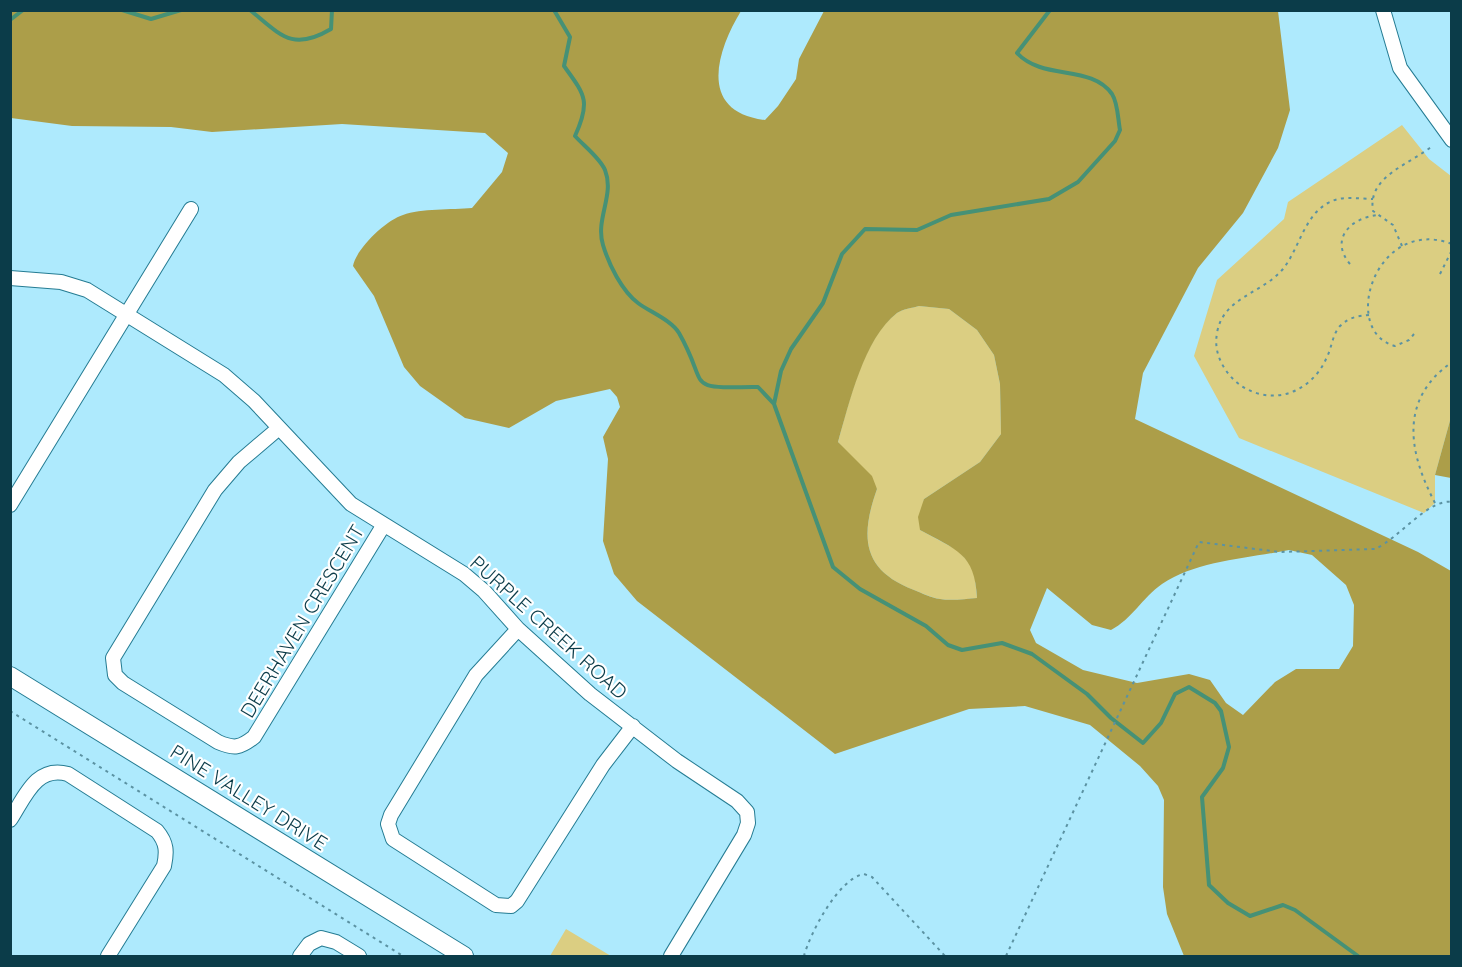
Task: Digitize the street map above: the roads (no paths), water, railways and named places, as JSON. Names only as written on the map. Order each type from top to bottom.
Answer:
[{"type":"street","points":[[1383,10],[1400,68],[1452,140]]},
{"type":"street","points":[[10,505],[191,209]]},
{"type":"street","name":"PURPLE CREEK ROAD","points":[[10,278],[70,284],[95,294],[224,375],[254,401],[342,496],[383,526],[464,574],[484,591],[518,629],[584,690],[677,761],[737,801],[747,812],[748,823],[744,835],[671,957]]},
{"type":"street","name":"DEERHAVEN CRESCENT","points":[[279,428],[230,471],[215,490],[178,550],[113,658],[115,675],[123,684],[218,742],[232,748],[242,747],[254,737],[383,526]]},
{"type":"street","points":[[518,629],[476,675],[391,815],[388,824],[393,839],[496,905],[511,906],[517,901],[603,765],[633,726]]},
{"type":"street","name":"PINE VALLEY DRIVE","points":[[10,676],[464,957]]},
{"type":"street","points":[[10,820],[38,778],[57,771],[68,774],[157,831],[164,839],[167,852],[164,866],[108,957]]},
{"type":"street","points":[[300,957],[309,944],[321,938],[336,942],[359,957]]},
{"type":"waterway","points":[[10,20],[23,10]]},
{"type":"waterway","points":[[122,10],[151,19],[181,10]]},
{"type":"waterway","points":[[250,10],[279,33],[296,40],[318,36],[331,29],[332,10]]},
{"type":"waterway","points":[[554,10],[570,37],[564,66],[577,84],[583,99],[583,114],[575,136],[605,170],[608,189],[601,235],[612,269],[632,298],[675,328],[702,381],[718,387],[758,387],[774,404],[833,567],[860,589],[926,626],[948,645],[962,650],[1002,643],[1032,654],[1087,694],[1111,718],[1143,743],[1161,723],[1175,694],[1189,687],[1215,703],[1221,711],[1229,747],[1223,768],[1202,797],[1209,885],[1228,903],[1250,916],[1283,905],[1295,910],[1358,956]]},
{"type":"waterway","points":[[774,404],[781,371],[791,349],[823,303],[842,254],[865,229],[917,230],[951,215],[1049,199],[1078,182],[1115,141],[1120,130],[1117,107],[1112,94],[1103,85],[1080,75],[1040,67],[1028,62],[1017,53],[1050,10]]}]
